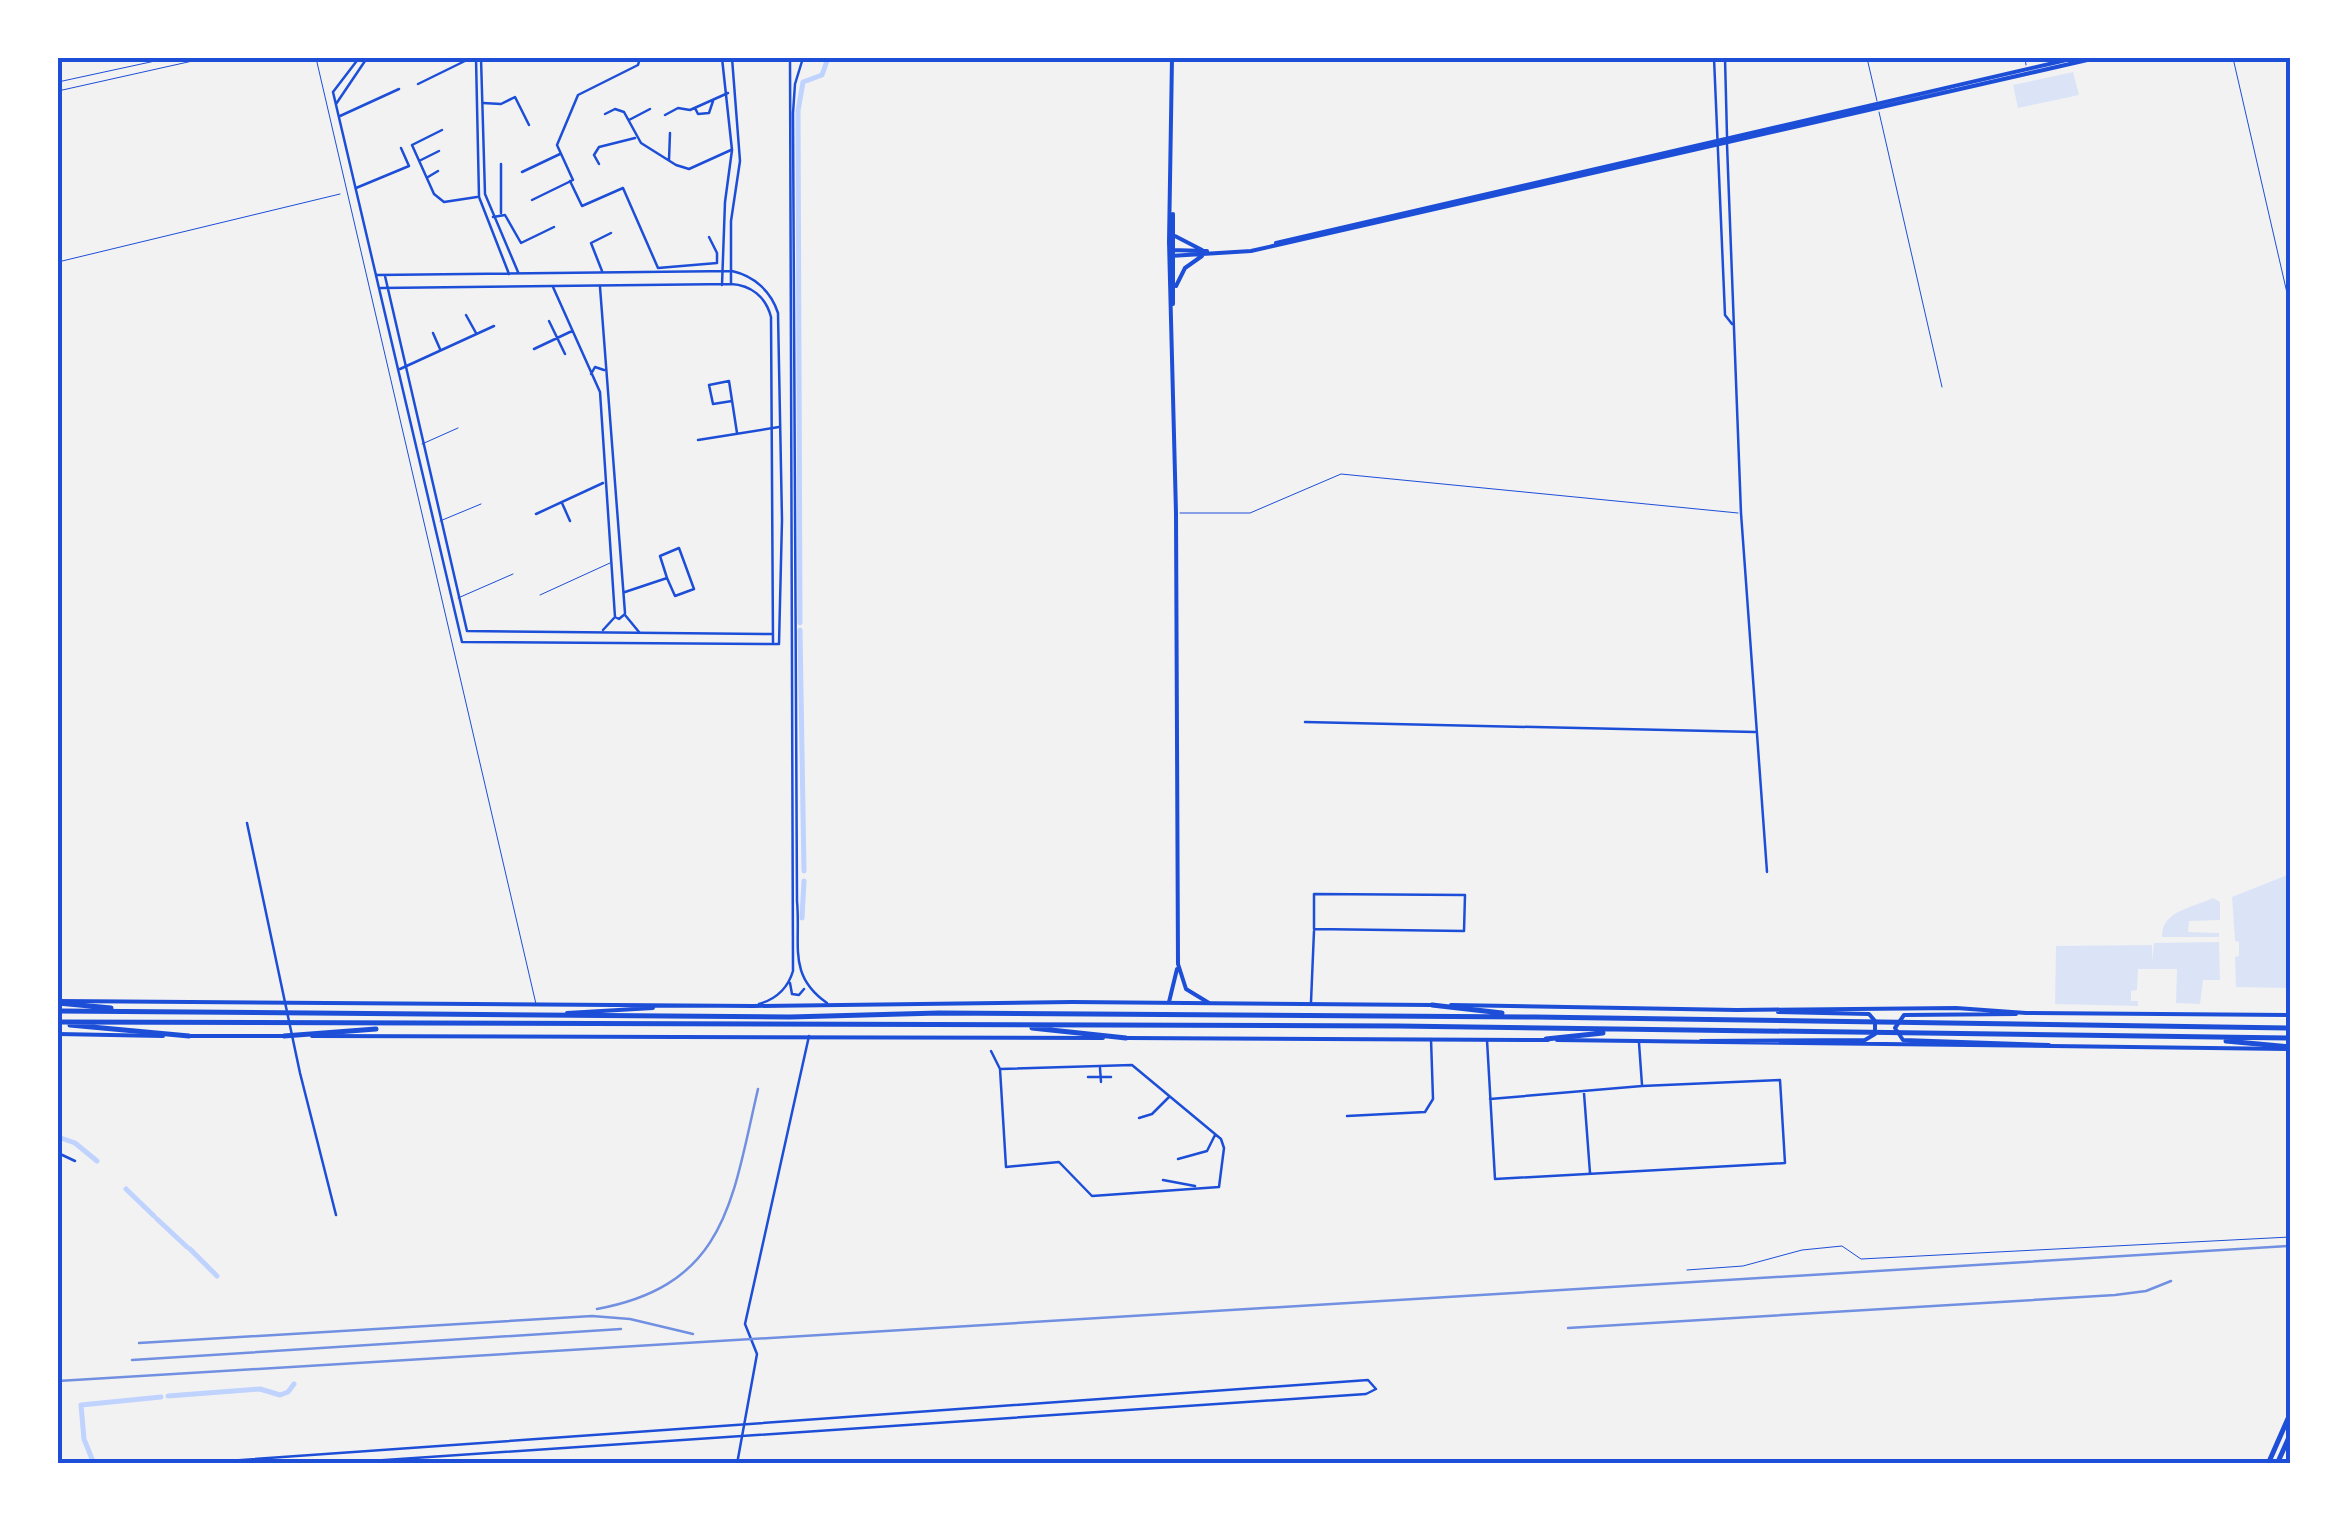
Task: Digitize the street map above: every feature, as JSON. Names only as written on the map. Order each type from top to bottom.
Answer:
[{"type":"highway","points":[[58,1005],[148,1012],[1535,1016],[2290,1028]]},
{"type":"highway","points":[[1432,1005],[1535,1016]]},
{"type":"highway","points":[[58,1023],[1014,1025],[2290,1038]]},
{"type":"highway","points":[[58,1023],[189,1036]]},
{"type":"highway","points":[[1014,1025],[1126,1038]]},
{"type":"highway","points":[[284,1036],[410,1026]]},
{"type":"highway","points":[[1546,1040],[1624,1031]]},
{"type":"highway","points":[[2208,1038],[2290,1048]]},
{"type":"highway","points":[[2268,1464],[2290,1414]]},
{"type":"highway","points":[[2277,1464],[2290,1435]]},
{"type":"main road","points":[[1168,1004],[1178,964],[1172,58]]},
{"type":"main road","points":[[1172,253],[1251,251],[2075,58]]},
{"type":"main road","points":[[2028,71],[2096,58]]},
{"type":"main road","points":[[1172,200],[1172,309]]},
{"type":"main road","points":[[1175,236],[1207,252]]},
{"type":"main road","points":[[1175,290],[1186,268],[1207,252]]},
{"type":"main road","points":[[1178,964],[1186,989],[1209,1003]]},
{"type":"main road","points":[[58,1005],[1312,1003],[1862,1013],[1873,1017],[1876,1028],[1873,1038],[1864,1040],[1685,1043]]},
{"type":"main road","points":[[544,1016],[667,1006]]},
{"type":"main road","points":[[1743,1010],[1956,1008],[2026,1013]]},
{"type":"main road","points":[[2064,1048],[2014,1042],[1903,1040],[1895,1028],[1904,1015],[1920,1014],[2290,1015]]},
{"type":"main road","points":[[58,1034],[1431,1039],[2290,1048]]},
{"type":"street","points":[[359,58],[332,92],[465,629],[469,633],[776,634]]},
{"type":"street","points":[[336,105],[367,58]]},
{"type":"street","points":[[418,84],[476,58]]},
{"type":"street","points":[[476,58],[482,102],[485,194],[519,274]]},
{"type":"street","points":[[476,58],[479,196],[509,274]]},
{"type":"street","points":[[532,200],[573,180],[558,145],[578,95],[638,65],[640,58]]},
{"type":"street","points":[[722,58],[732,150],[725,202],[722,285]]},
{"type":"street","points":[[731,284],[730,221],[740,161],[732,58]]},
{"type":"street","points":[[790,58],[790,990],[802,994],[805,985]]},
{"type":"street","points":[[803,58],[795,84],[793,112],[800,970],[805,985],[832,1006]]},
{"type":"street","points":[[1714,58],[1725,315],[1732,325]]},
{"type":"street","points":[[1725,58],[1736,314],[1732,325],[1767,872]]},
{"type":"street","points":[[338,117],[399,89]]},
{"type":"street","points":[[665,115],[678,108],[695,108],[728,93]]},
{"type":"street","points":[[482,102],[501,104],[515,97],[529,125]]},
{"type":"street","points":[[695,108],[698,114],[709,113],[713,100]]},
{"type":"street","points":[[605,114],[615,109],[624,112],[636,137],[669,162],[689,169],[732,150]]},
{"type":"street","points":[[628,121],[650,110]]},
{"type":"street","points":[[442,130],[412,145],[438,200],[479,196]]},
{"type":"street","points":[[669,162],[670,133]]},
{"type":"street","points":[[599,164],[594,155],[599,147],[636,137]]},
{"type":"street","points":[[355,188],[410,166],[401,148]]},
{"type":"street","points":[[420,161],[439,152]]},
{"type":"street","points":[[522,172],[561,154]]},
{"type":"street","points":[[501,164],[501,214],[521,243],[554,227]]},
{"type":"street","points":[[427,177],[438,171]]},
{"type":"street","points":[[570,181],[582,206],[622,188],[658,268],[716,263],[717,253],[709,237]]},
{"type":"street","points":[[493,217],[501,214]]},
{"type":"street","points":[[602,273],[591,243],[611,234]]},
{"type":"street","points":[[377,275],[732,271],[752,278],[775,302],[781,427],[776,634]]},
{"type":"street","points":[[380,288],[387,287],[731,284],[752,288],[769,309],[776,644],[463,644],[416,443],[387,287],[385,274]]},
{"type":"street","points":[[552,286],[600,392],[614,616],[610,626],[599,633]]},
{"type":"street","points":[[600,286],[625,614],[640,634]]},
{"type":"street","points":[[466,315],[476,334]]},
{"type":"street","points":[[549,321],[566,354]]},
{"type":"street","points":[[402,368],[494,326]]},
{"type":"street","points":[[534,349],[572,330]]},
{"type":"street","points":[[433,333],[441,350]]},
{"type":"street","points":[[592,374],[595,368],[605,370]]},
{"type":"street","points":[[732,402],[713,404],[709,385],[730,381],[737,433]]},
{"type":"street","points":[[698,440],[781,427]]},
{"type":"street","points":[[416,443],[422,443]]},
{"type":"street","points":[[536,514],[606,482]]},
{"type":"street","points":[[606,492],[614,492]]},
{"type":"street","points":[[562,502],[570,522]]},
{"type":"street","points":[[434,522],[440,521]]},
{"type":"street","points":[[679,548],[694,589],[675,596],[667,578],[660,556],[679,548]]},
{"type":"street","points":[[612,578],[622,578]]},
{"type":"street","points":[[623,592],[667,578]]},
{"type":"street","points":[[614,616],[619,619],[625,614]]},
{"type":"street","points":[[1305,722],[1756,732]]},
{"type":"street","points":[[247,823],[274,956],[336,1216]]},
{"type":"street","points":[[792,877],[798,877]]},
{"type":"street","points":[[1312,1003],[1314,894],[1465,895],[1464,930],[1314,929]]},
{"type":"street","points":[[754,1006],[776,996],[790,982]]},
{"type":"street","points":[[737,1464],[757,1354],[745,1324],[809,1036]]},
{"type":"street","points":[[1348,1116],[1424,1112],[1433,1099],[1431,1039]]},
{"type":"street","points":[[1486,1040],[1494,1179],[1785,1163],[1780,1080],[1642,1086],[1490,1099]]},
{"type":"street","points":[[1639,1042],[1642,1086]]},
{"type":"street","points":[[991,1051],[1000,1069],[1006,1167],[1058,1162],[1092,1196],[1220,1186],[1224,1148],[1215,1133],[1132,1065],[1000,1069]]},
{"type":"street","points":[[1100,1066],[1101,1080]]},
{"type":"street","points":[[1088,1077],[1111,1077]]},
{"type":"street","points":[[1584,1091],[1590,1174]]},
{"type":"street","points":[[1139,1118],[1152,1114],[1170,1096]]},
{"type":"street","points":[[1178,1158],[1207,1151],[1215,1133]]},
{"type":"street","points":[[58,1153],[76,1161]]},
{"type":"street","points":[[1163,1180],[1196,1186]]},
{"type":"street","points":[[185,1464],[1368,1380],[1376,1388],[1366,1394],[326,1464]]},
{"type":"street","points":[[1238,1389],[1240,1402]]},
{"type":"street","points":[[962,1408],[964,1421]]},
{"type":"street","points":[[539,1438],[540,1449]]},
{"type":"street","points":[[405,1447],[406,1458]]},
{"type":"street","points":[[289,1455],[291,1464]]},
{"type":"lane","points":[[58,82],[169,58]]},
{"type":"lane","points":[[58,91],[206,58]]},
{"type":"lane","points":[[316,58],[536,1004]]},
{"type":"lane","points":[[1867,58],[1942,387]]},
{"type":"lane","points":[[2025,58],[2028,71]]},
{"type":"lane","points":[[2233,58],[2290,306]]},
{"type":"lane","points":[[58,262],[340,194]]},
{"type":"lane","points":[[422,443],[458,428]]},
{"type":"lane","points":[[1176,513],[1250,513],[1341,474],[1742,513]]},
{"type":"lane","points":[[440,521],[481,504]]},
{"type":"lane","points":[[540,596],[611,563]]},
{"type":"lane","points":[[458,598],[513,574]]},
{"type":"lane","points":[[1687,1270],[1743,1266],[1802,1250],[1842,1246],[1861,1259],[2290,1237]]},
{"type":"shaded area","points":[[2073,72],[2079,95],[2018,108],[2013,85]]},
{"type":"shaded area","points":[[2290,874],[2290,988],[2236,987],[2239,942],[2235,941],[2232,897]]},
{"type":"shaded area","points":[[2213,898],[2220,902],[2220,920],[2189,921],[2188,932],[2219,933],[2219,937],[2162,937],[2172,916]]},
{"type":"shaded area","points":[[2219,942],[2220,980],[2203,980],[2200,1004],[2176,1003],[2177,969],[2138,969],[2137,990],[2131,991],[2131,1001],[2138,1001],[2138,1006],[2055,1004],[2056,946],[2152,945],[2152,962],[2154,943]]},
{"type":"waterway","points":[[800,623],[798,111],[803,82],[822,75],[828,58]]},
{"type":"waterway","points":[[800,630],[804,871]]},
{"type":"waterway","points":[[802,918],[804,881]]},
{"type":"waterway","points":[[58,1137],[75,1143],[97,1161]]},
{"type":"waterway","points":[[126,1189],[154,1216]]},
{"type":"waterway","points":[[157,1219],[187,1247]]},
{"type":"waterway","points":[[190,1249],[217,1276]]},
{"type":"waterway","points":[[168,1396],[260,1389],[280,1395],[294,1384]]},
{"type":"waterway","points":[[94,1464],[84,1439],[81,1405],[161,1397]]},
{"type":"railway","points":[[597,1309],[640,1297],[673,1280],[698,1258],[730,1201],[758,1089]]},
{"type":"railway","points":[[58,1381],[2290,1246]]},
{"type":"railway","points":[[1568,1328],[2115,1295],[2146,1291],[2171,1281]]},
{"type":"railway","points":[[139,1343],[592,1316],[630,1319],[693,1334]]},
{"type":"railway","points":[[132,1360],[621,1329]]}]
